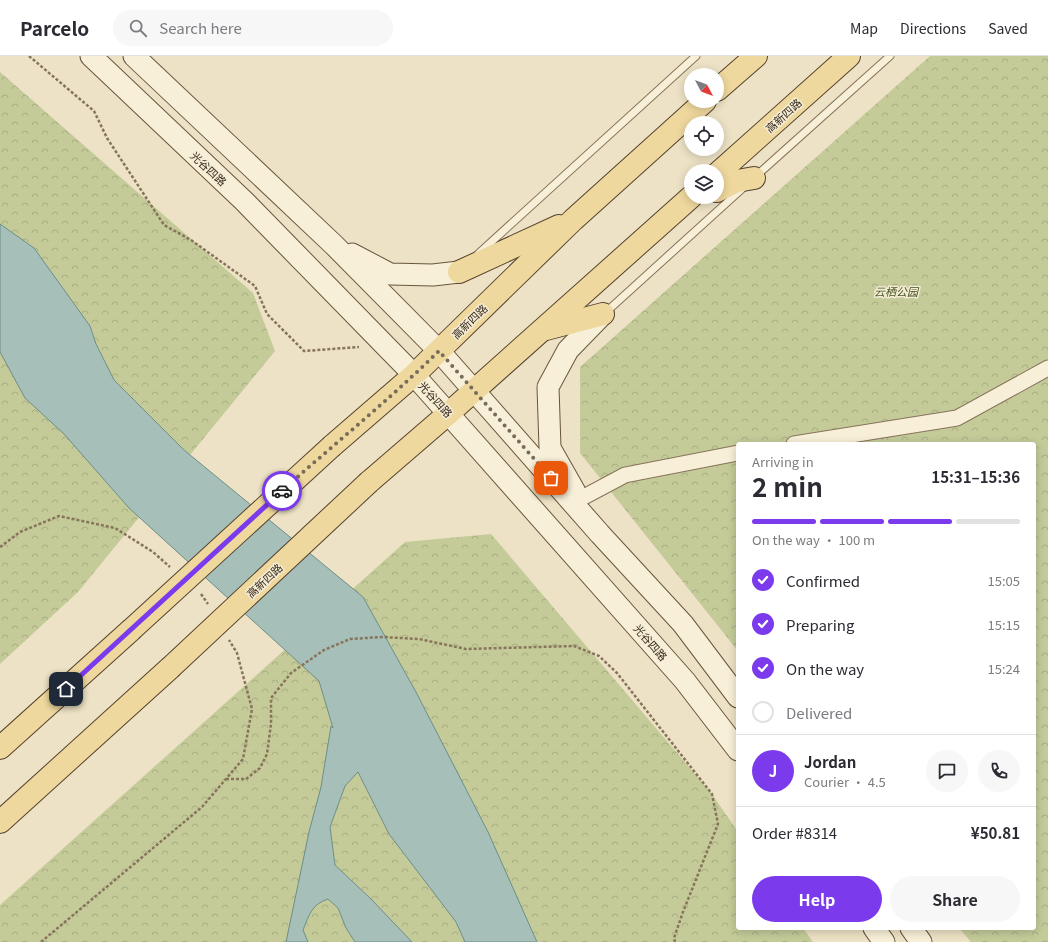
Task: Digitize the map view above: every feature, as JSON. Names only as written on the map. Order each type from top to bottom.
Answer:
[{"type":"main road","name":"光谷四路","points":[[91,56],[244,201],[414,375],[685,681],[736,747]]},
{"type":"main road","points":[[134,56],[334,245],[439,351],[600,534],[683,624],[736,694]]},
{"type":"main road","points":[[724,82],[741,56]]},
{"type":"main road","points":[[724,85],[756,56]]},
{"type":"main road","name":"高新四路","points":[[724,168],[849,56]]},
{"type":"main road","name":"高新四路","points":[[0,748],[332,446],[414,375],[573,220],[697,108]]},
{"type":"main road","points":[[724,188],[737,180],[754,178]]},
{"type":"main road","name":"高新四路","points":[[0,822],[170,668],[369,482],[449,413],[684,203]]},
{"type":"main road","points":[[664,221],[694,204]]},
{"type":"main road","points":[[334,245],[390,274],[434,275],[459,272],[573,220]]},
{"type":"main road","points":[[541,330],[603,314]]},
{"type":"main road","points":[[600,534],[550,448],[548,387],[568,350],[603,314]]},
{"type":"main road","points":[[875,930],[884,942]]},
{"type":"main road","points":[[912,930],[921,942]]},
{"type":"street","points":[[807,442],[957,418],[1048,368]]},
{"type":"street","points":[[580,499],[625,476],[736,453]]},
{"type":"lane","points":[[459,272],[696,56]]},
{"type":"lane","points":[[603,314],[890,56]]},
{"type":"path","points":[[29,56],[94,111],[107,138],[164,225],[192,240],[255,286],[267,314],[304,351],[385,346]]},
{"type":"path","points":[[226,779],[246,779],[260,768],[267,754],[271,724],[271,698],[291,673],[324,650],[350,639],[382,637],[419,639],[466,649],[574,646],[599,656],[617,673],[712,794],[718,824],[682,912],[674,938],[675,942]]},
{"type":"green space","name":"云栖公园","points":[[930,56],[1048,56],[1048,942],[971,942],[961,930],[1036,930],[1036,442],[736,442],[736,648],[580,453],[580,367]]},
{"type":"green space","points":[[0,72],[253,293],[275,351],[78,592],[0,664]]},
{"type":"green space","points":[[491,534],[712,794],[736,829],[736,930],[804,930],[813,942],[0,942],[0,905],[405,542]]},
{"type":"water","points":[[0,224],[34,248],[90,326],[96,344],[114,380],[184,450],[363,597],[416,692],[488,832],[537,942],[465,942],[456,922],[389,834],[358,772],[345,786],[330,827],[335,865],[371,899],[412,942],[355,942],[346,928],[338,908],[328,899],[318,904],[309,915],[303,930],[308,942],[286,942],[309,832],[321,787],[331,726],[333,728],[319,681],[129,508],[64,434],[25,398],[0,352]]},
{"type":"way so far","points":[[282,491],[414,375],[439,351],[551,478]]},
{"type":"route","points":[[66,689],[282,491]]}]
